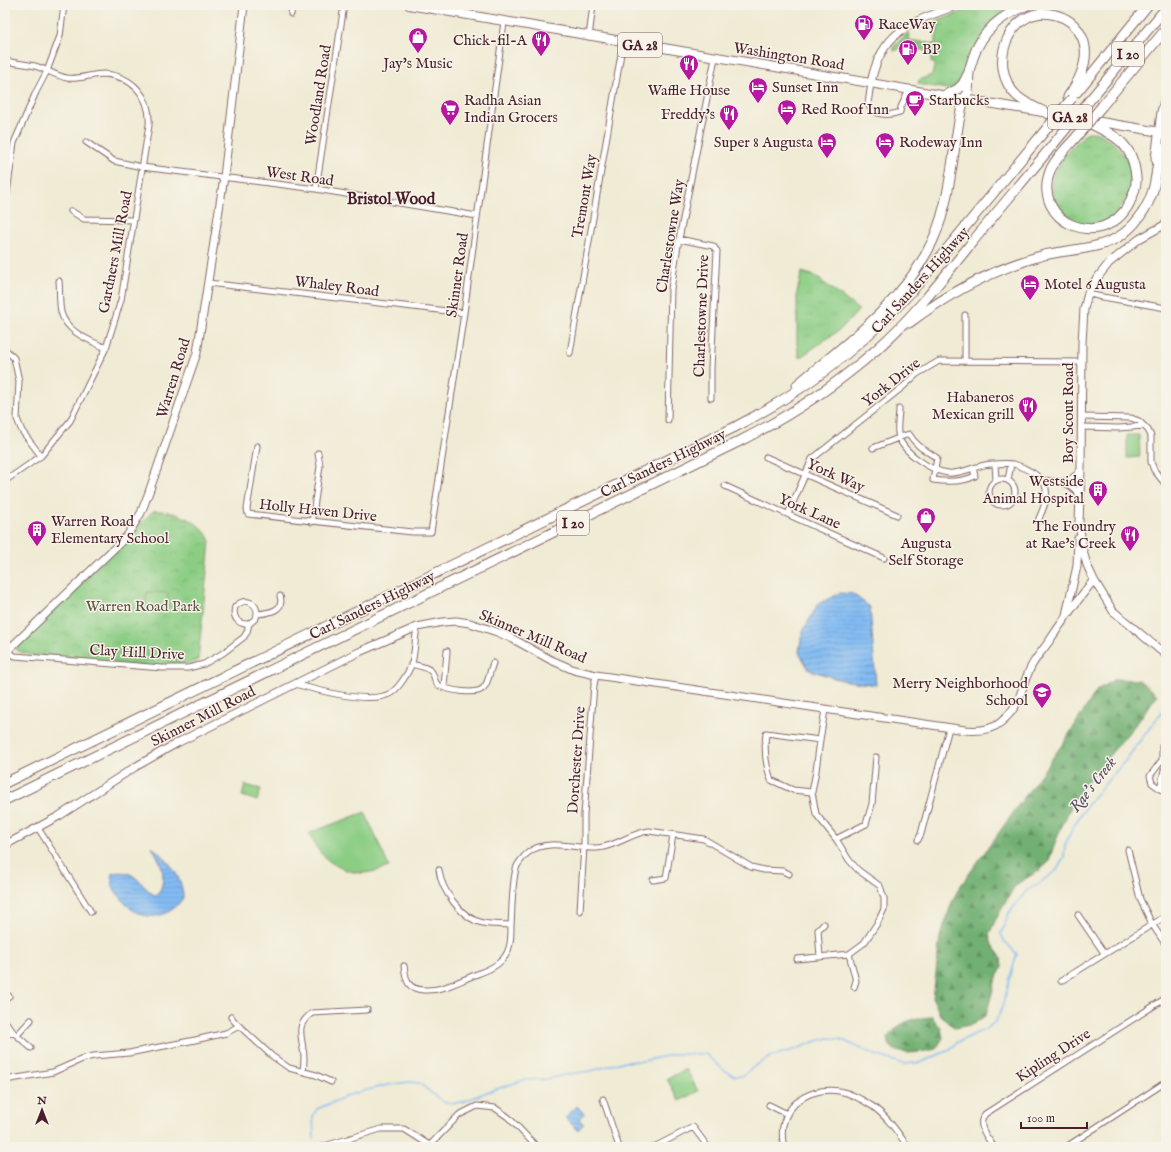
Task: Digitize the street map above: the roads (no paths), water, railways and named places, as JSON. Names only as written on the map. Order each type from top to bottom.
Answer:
[{"type":"highway","points":[[943,96],[963,84],[969,73],[976,51],[986,33],[997,21],[1011,12],[1027,5]]},
{"type":"highway","name":"Carl Sanders Highway","points":[[5,783],[771,408],[825,371],[853,349],[885,320],[918,284],[1148,5]]},
{"type":"highway","name":"Carl Sanders Highway","points":[[5,800],[754,434],[780,420],[820,394],[877,349],[906,321],[1166,8]]},
{"type":"highway","points":[[1049,114],[1019,97],[1005,78],[1002,61],[1004,44],[1013,30],[1023,20],[1034,15],[1052,14],[1067,20],[1077,28],[1081,34],[1085,44],[1085,61],[1070,98]]},
{"type":"highway","points":[[1082,120],[1109,132],[1121,141],[1132,158],[1136,173],[1136,187],[1127,207],[1116,219],[1104,226],[1092,229],[1080,228],[1063,220],[1052,208],[1048,196],[1048,179],[1052,167],[1078,135],[1102,106],[1166,30]]},
{"type":"highway","points":[[771,408],[867,326],[907,283],[921,263],[935,237],[943,211],[961,109],[968,90],[970,78],[969,73]]},
{"type":"highway","points":[[1149,201],[1162,133],[1162,112],[1166,98]]},
{"type":"highway","points":[[877,349],[922,313],[944,299],[1000,271],[1046,255],[1103,244],[1114,240],[1133,225],[1149,201],[1155,182],[1159,158],[1166,147]]},
{"type":"main road","name":"Washington Road","points":[[409,5],[589,37],[871,83],[1162,133]]},
{"type":"street","points":[[5,207],[14,143],[36,92],[47,71],[60,36],[64,5]]},
{"type":"street","name":"Warren Road","points":[[6,651],[127,536],[141,513],[197,353],[224,177],[244,5]]},
{"type":"street","points":[[291,14],[292,5]]},
{"type":"street","name":"Woodland Road","points":[[316,189],[344,5]]},
{"type":"street","points":[[589,37],[593,5]]},
{"type":"street","points":[[909,90],[900,112],[894,114],[879,113],[872,111],[868,104],[873,72],[884,48],[897,34],[914,22],[934,13],[959,5]]},
{"type":"street","name":"Skinner Road","points":[[431,532],[464,313],[504,22]]},
{"type":"street","name":"Tremont Way","points":[[570,353],[623,42]]},
{"type":"street","name":"Charlestowne Way","points":[[668,420],[671,289],[679,239],[715,58]]},
{"type":"street","name":"Gardners Mill Road","points":[[5,62],[36,66],[68,78],[103,74],[120,78],[130,82],[138,89],[146,102],[150,114],[121,300],[106,348],[70,421],[41,456],[5,481]]},
{"type":"street","name":"West Road","points":[[86,142],[114,161],[142,167],[316,189],[477,216]]},
{"type":"street","points":[[5,158],[12,159]]},
{"type":"street","points":[[71,211],[84,219],[134,220]]},
{"type":"street","name":"Boy Scout Road","points":[[1166,224],[1139,239],[1109,263],[1094,282],[1088,293],[1084,309],[1080,498],[1080,522],[1083,551],[1094,580],[1113,611],[1166,655]]},
{"type":"street","name":"Charlestowne Drive","points":[[679,239],[713,246],[717,251],[711,368],[711,398]]},
{"type":"street","points":[[60,281],[61,312],[71,330],[106,348]]},
{"type":"street","name":"Whaley Road","points":[[208,283],[464,313]]},
{"type":"street","points":[[1088,293],[1166,308]]},
{"type":"street","points":[[965,315],[965,361]]},
{"type":"street","points":[[5,349],[14,358],[19,381],[18,419],[22,430],[41,456]]},
{"type":"street","name":"York Drive","points":[[788,514],[812,459],[917,374],[939,361],[1082,362]]},
{"type":"street","points":[[899,409],[898,434],[902,443],[915,458],[936,470],[948,473],[995,464],[1011,464],[1033,472],[1042,480],[1047,490],[1044,507],[1038,521]]},
{"type":"street","points":[[1082,417],[1131,418],[1144,426],[1148,430],[1150,436],[1151,462],[1154,470],[1166,485]]},
{"type":"street","points":[[1082,427],[1120,428],[1144,426]]},
{"type":"street","points":[[874,448],[909,434],[925,451],[937,458],[933,480],[943,481],[970,479],[975,476],[973,468]]},
{"type":"street","name":"Holly Haven Drive","points":[[257,446],[247,509],[248,514],[412,532],[431,532]]},
{"type":"street","points":[[312,522],[320,466],[318,453]]},
{"type":"street","name":"York Way","points":[[766,457],[897,515]]},
{"type":"street","points":[[995,464],[996,480]]},
{"type":"street","points":[[1008,480],[1011,464]]},
{"type":"street","points":[[1042,480],[1060,482],[1067,481],[1076,476],[1081,468]]},
{"type":"street","points":[[996,480],[1008,480],[1014,485],[1016,496],[1010,504],[1002,506],[994,503],[990,496],[990,488],[996,480]]},
{"type":"street","points":[[1060,482],[1073,487],[1078,492],[1080,498]]},
{"type":"street","name":"York Lane","points":[[725,486],[884,558]]},
{"type":"street","points":[[1066,616],[1077,566],[1080,522]]},
{"type":"street","name":"Skinner Mill Road","points":[[5,845],[65,813],[139,764],[170,746],[359,652],[417,627],[443,622],[456,621],[470,623],[497,632],[551,660],[574,670],[596,675],[949,728],[976,731],[987,729],[998,724],[1016,707],[1031,668],[1066,616],[1094,580]]},
{"type":"street","points":[[249,624],[242,624],[236,619],[234,610],[238,604],[246,601],[251,603],[255,606],[257,614],[279,608],[281,603],[280,596]]},
{"type":"street","name":"Clay Hill Drive","points":[[6,651],[15,656],[162,668],[188,668],[204,664],[223,653],[246,635],[249,624],[254,621],[257,614]]},
{"type":"street","points":[[295,684],[362,697],[376,697],[390,694],[398,687],[411,664],[417,627]]},
{"type":"street","points":[[444,687],[447,651]]},
{"type":"street","points":[[411,664],[428,668],[433,674],[434,680],[438,685],[453,690],[474,693],[480,692],[485,687],[493,662]]},
{"type":"street","name":"Dorchester Drive","points":[[580,911],[584,846],[584,807],[596,675]]},
{"type":"street","points":[[797,959],[849,954],[864,943],[878,922],[884,909],[884,898],[880,886],[853,865],[836,839],[816,814],[812,792],[825,710]]},
{"type":"street","points":[[918,840],[921,834],[949,728]]},
{"type":"street","points":[[812,792],[793,790],[771,780],[767,768],[764,748],[766,733],[820,740]]},
{"type":"street","points":[[1162,746],[1162,760],[1150,776],[1152,783],[1166,793]]},
{"type":"street","points":[[836,839],[866,824],[872,804],[876,757]]},
{"type":"street","points":[[1160,789],[1164,770],[1166,768]]},
{"type":"street","points":[[38,828],[91,912]]},
{"type":"street","points":[[404,966],[407,981],[410,986],[416,989],[432,990],[446,988],[494,966],[502,960],[507,954],[510,945],[514,882],[517,867],[529,852],[548,845],[584,846],[597,848],[606,846],[640,832],[648,831],[704,839],[751,867],[764,870],[783,871],[789,874]]},
{"type":"street","points":[[653,880],[666,878],[673,835]]},
{"type":"street","points":[[1128,850],[1140,899],[1152,924],[1166,945]]},
{"type":"street","points":[[439,870],[442,882],[451,898],[460,910],[467,916],[482,923],[511,925]]},
{"type":"street","points":[[1078,915],[1104,953]]},
{"type":"street","points":[[1061,981],[1166,916]]},
{"type":"street","points":[[820,957],[818,930],[824,924]]},
{"type":"street","points":[[849,954],[856,981],[854,987]]},
{"type":"street","name":"Kipling Drive","points":[[994,1147],[981,1125],[981,1118],[985,1114],[1166,998]]},
{"type":"street","points":[[303,1071],[303,1049],[300,1031],[302,1024],[307,1017],[312,1014],[367,1010]]},
{"type":"street","points":[[231,1017],[272,1056],[289,1068],[303,1071],[331,1082]]},
{"type":"street","points":[[5,1034],[16,1034],[31,1020]]},
{"type":"street","points":[[5,1021],[31,1048]]},
{"type":"street","points":[[5,1080],[52,1072],[85,1058],[94,1056],[129,1053],[226,1033],[239,1026]]},
{"type":"street","points":[[1066,1147],[1166,1082]]},
{"type":"street","points":[[784,1147],[783,1130],[785,1118],[790,1108],[801,1098],[814,1091],[839,1091],[856,1097],[873,1107],[885,1117],[908,1147]]},
{"type":"street","points":[[603,1099],[619,1147]]},
{"type":"street","points":[[769,1105],[787,1114]]},
{"type":"street","points":[[321,1147],[381,1129],[404,1129],[431,1146],[459,1115],[477,1106],[495,1108],[508,1117],[537,1147]]},
{"type":"street","points":[[654,1147],[693,1127],[708,1147]]},
{"type":"street","points":[[350,1138],[353,1147]]},
{"type":"water","points":[[840,593],[853,594],[870,607],[876,685],[841,680],[809,670],[799,652],[802,633],[818,604]]},
{"type":"water","points":[[151,846],[163,856],[177,875],[183,898],[169,912],[152,916],[135,912],[114,890],[112,882],[112,873],[126,873],[136,878],[154,895],[158,894],[163,882],[163,875],[158,857]]},
{"type":"water","points":[[577,1106],[585,1114],[579,1119],[584,1124],[578,1130],[565,1118]]},
{"type":"waterway","name":"Rae's Creek","points":[[314,1139],[313,1116],[317,1109],[352,1094],[387,1085],[409,1082],[419,1083],[443,1102],[454,1103],[462,1102],[524,1080],[547,1079],[591,1071],[622,1062],[643,1061],[676,1054],[705,1054],[725,1071],[735,1076],[742,1076],[772,1056],[829,1038],[840,1039],[873,1054],[905,1064],[922,1062],[949,1050],[958,1042],[984,1030],[995,1022],[1000,1013],[1017,954],[1005,942],[1001,934],[1009,913],[1028,889],[1037,885],[1057,870],[1064,857],[1065,845],[1073,827],[1090,801],[1125,761],[1166,706]]},
{"type":"place","name":"RaceWay","points":[[864,41]]},
{"type":"place","name":"Jay's Music","points":[[418,54]]},
{"type":"place","name":"Chick-fil-A","points":[[541,57]]},
{"type":"place","name":"BP","points":[[908,66]]},
{"type":"place","name":"Waffle House","points":[[689,81]]},
{"type":"place","name":"Sunset Inn","points":[[758,104]]},
{"type":"place","name":"Starbucks","points":[[915,117]]},
{"type":"place","name":"Radha Asian Indian Grocers","points":[[450,126]]},
{"type":"place","name":"Red Roof Inn","points":[[787,126]]},
{"type":"place","name":"Freddy's","points":[[729,131]]},
{"type":"place","name":"Super 8 Augusta","points":[[827,159]]},
{"type":"place","name":"Rodeway Inn","points":[[885,159]]},
{"type":"place","name":"Motel 6 Augusta","points":[[1030,301]]},
{"type":"place","name":"Habaneros Mexican grill","points":[[1028,423]]},
{"type":"place","name":"Westside Animal Hospital","points":[[1098,507]]},
{"type":"place","name":"Augusta Self Storage","points":[[926,534]]},
{"type":"place","name":"Warren Road Elementary School","points":[[37,547]]},
{"type":"place","name":"The Foundry at Rae's Creek","points":[[1130,552]]},
{"type":"place","name":"Merry Neighborhood School","points":[[1042,709]]},
{"type":"district","name":"Bristol Wood","points":[[391,198]]},
{"type":"park label","name":"Warren Road Park","points":[[143,606]]}]
